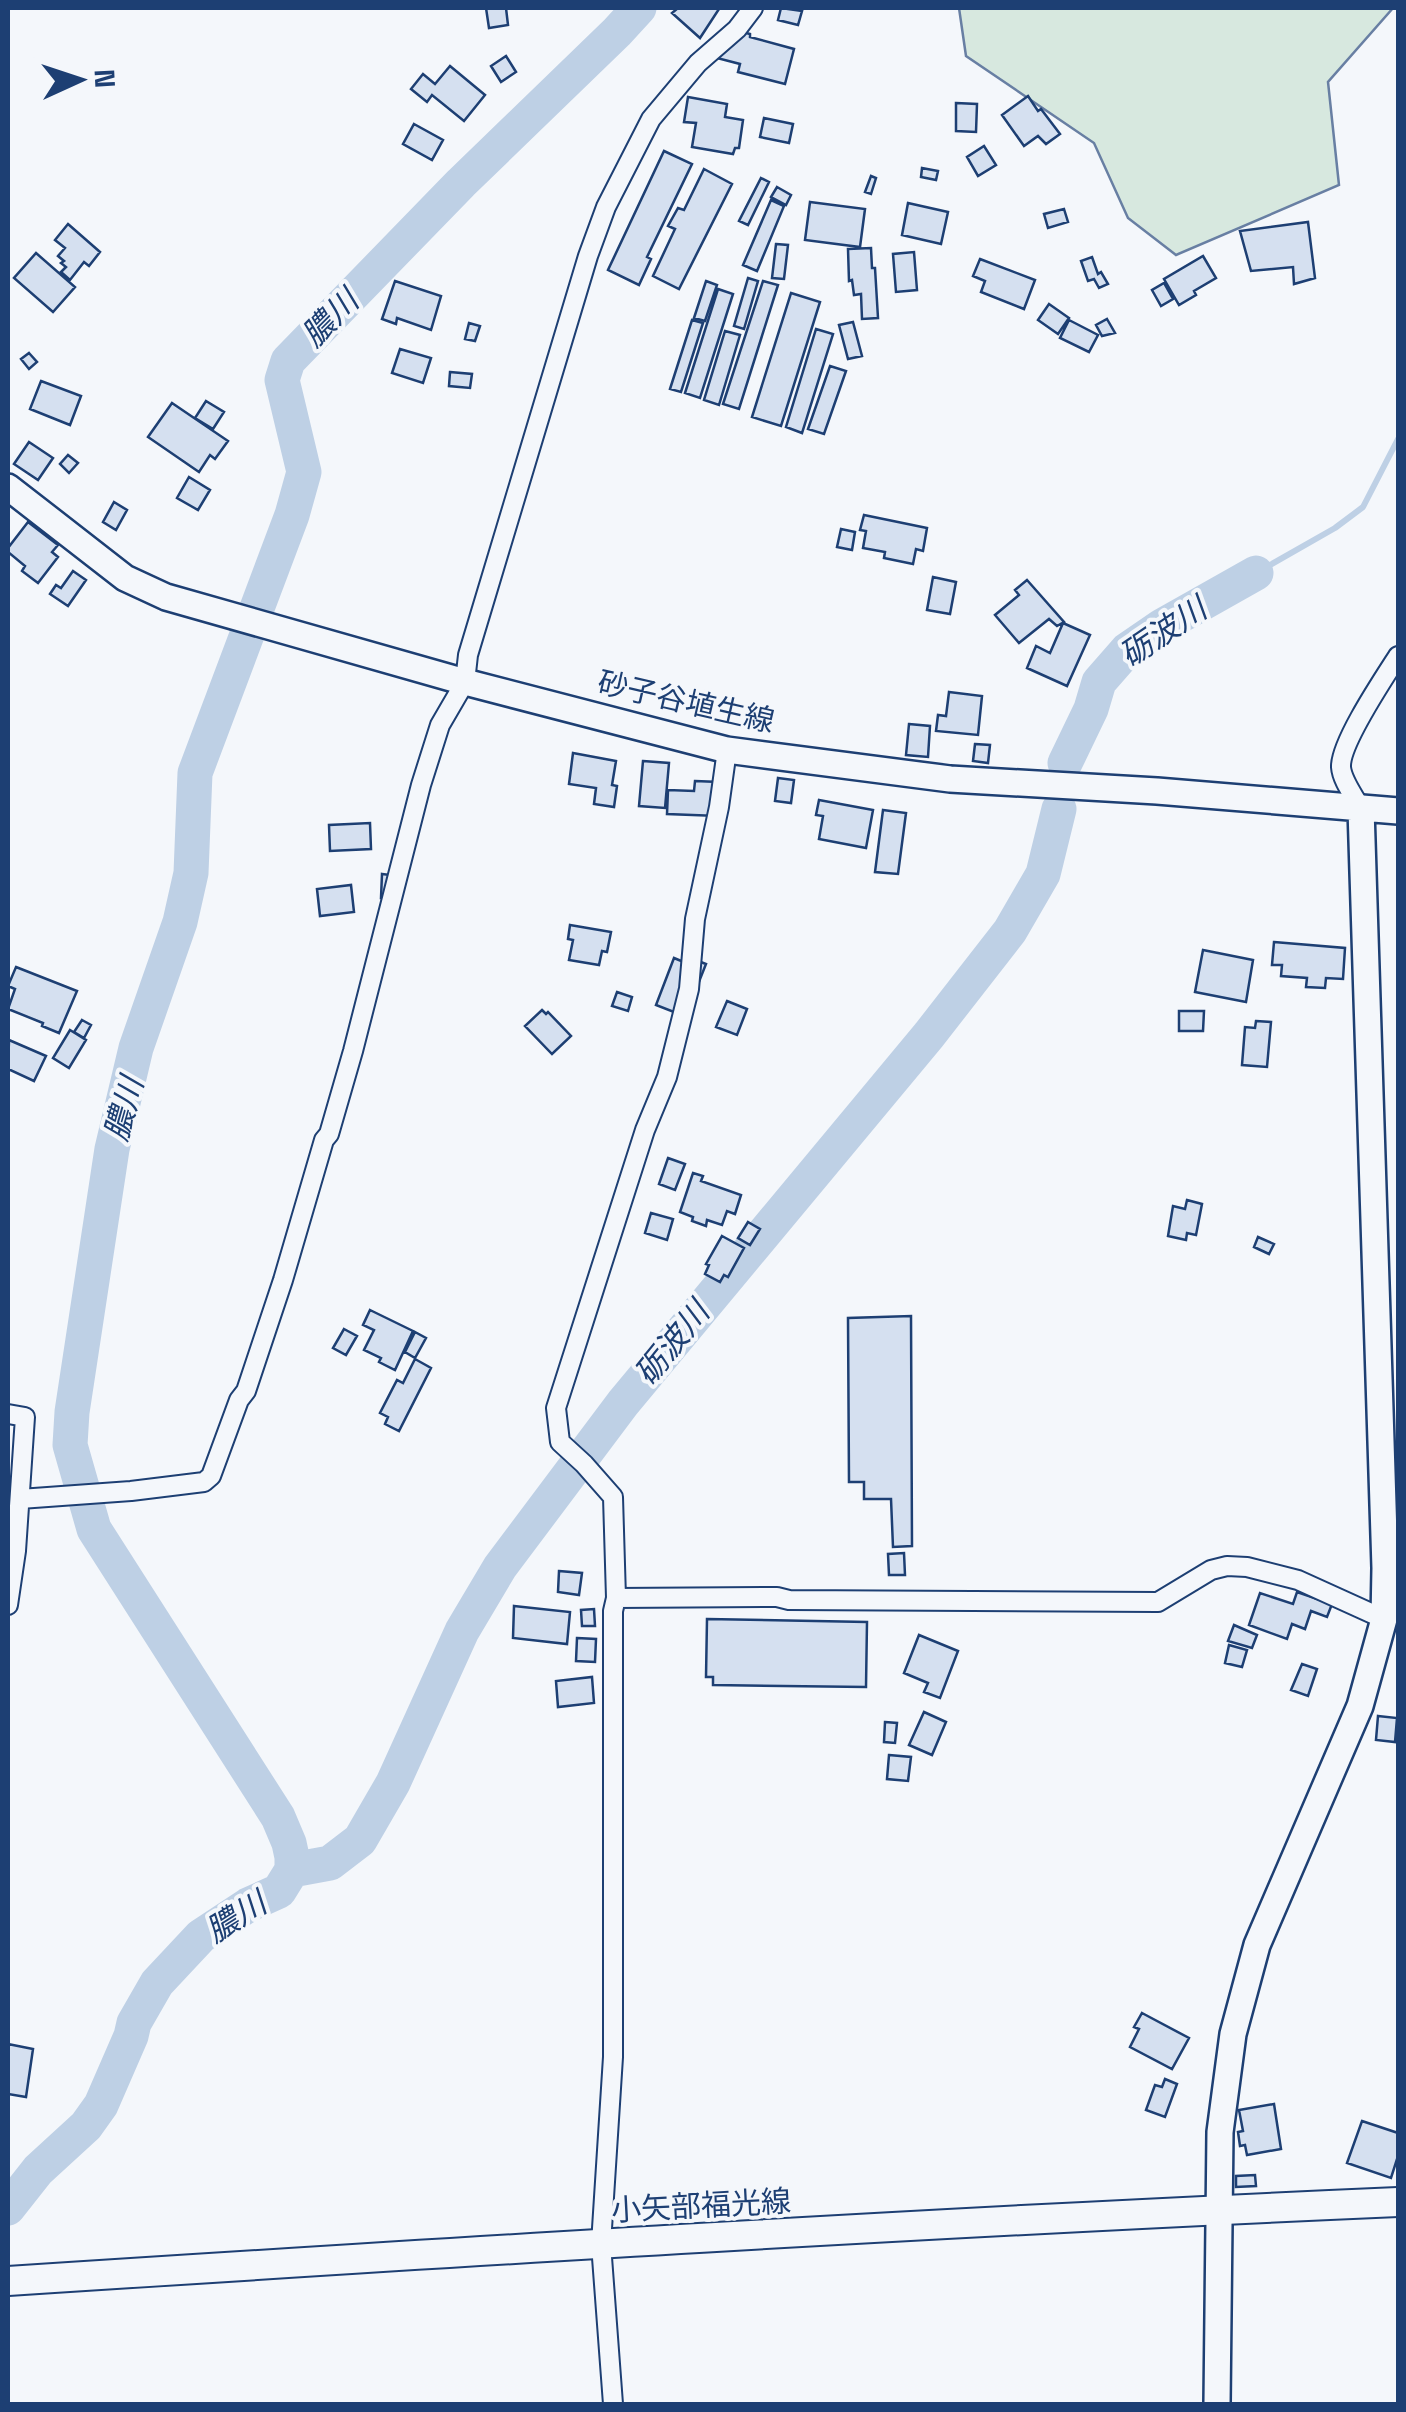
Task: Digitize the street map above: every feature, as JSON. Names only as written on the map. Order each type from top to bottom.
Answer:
[{"type":"main road","name":"小矢部福光線","points":[[8,2281],[600,2244],[1398,2202]]},
{"type":"street","points":[[24,1499],[131,1491],[204,1482],[211,1476],[239,1400],[246,1391],[329,1134],[421,784],[440,725],[466,682],[468,655],[606,207],[651,119],[698,63],[738,29],[754,8]]},
{"type":"street","name":"砂子谷埴生線","points":[[8,487],[125,578],[166,597],[466,682],[727,750],[950,779],[1398,810]]},
{"type":"street","points":[[1216,2404],[1220,2132],[1233,2034],[1258,1945],[1360,1706],[1384,1620],[1361,809],[1341,770],[1342,758],[1362,714],[1398,656]]},
{"type":"street","points":[[613,2404],[600,2244],[613,2057],[616,1598],[612,1496],[560,1442],[556,1408],[645,1130],[667,1077],[689,989],[694,918],[727,750]]},
{"type":"street","points":[[8,1414],[25,1416],[24,1499],[8,1604]]},
{"type":"street","points":[[616,1598],[1158,1602],[1212,1570],[1228,1566],[1298,1580],[1384,1620]]},
{"type":"shaded area","points":[[959,8],[1393,8],[1328,82],[1339,185],[1176,255],[1128,218],[1094,143],[966,56]]},
{"type":"building","points":[[486,8],[506,8],[508,25],[489,28]]},
{"type":"building","points":[[678,8],[719,9],[700,38],[672,13]]},
{"type":"building","points":[[781,8],[802,11],[798,25],[778,20]]},
{"type":"building","points":[[727,28],[794,49],[785,84],[738,72],[740,64],[713,57]]},
{"type":"building","points":[[506,56],[516,72],[501,82],[491,66]]},
{"type":"building","points":[[450,66],[485,95],[464,121],[432,95],[427,102],[411,89],[423,74],[435,84]]},
{"type":"building","points":[[1028,96],[1060,134],[1046,144],[1038,136],[1024,146],[1002,115]]},
{"type":"building","points":[[688,97],[727,104],[725,117],[743,120],[739,148],[733,154],[692,147],[696,123],[684,122]]},
{"type":"building","points":[[956,103],[977,104],[976,132],[956,131]]},
{"type":"building","points":[[764,118],[793,124],[789,143],[760,137]]},
{"type":"building","points":[[414,124],[443,140],[432,160],[403,144]]},
{"type":"building","points":[[984,146],[996,165],[978,176],[967,157]]},
{"type":"building","points":[[664,151],[692,164],[647,257],[651,259],[639,285],[608,270]]},
{"type":"building","points":[[922,168],[938,171],[936,180],[921,177]]},
{"type":"building","points":[[704,169],[732,184],[679,289],[653,276],[675,229],[668,226],[678,208],[684,210]]},
{"type":"building","points":[[871,176],[876,178],[871,194],[865,192]]},
{"type":"building","points":[[761,178],[769,182],[748,225],[739,221]]},
{"type":"building","points":[[777,187],[791,195],[786,205],[771,197]]},
{"type":"building","points":[[771,200],[784,206],[757,271],[743,265]]},
{"type":"building","points":[[810,202],[865,209],[860,247],[805,240]]},
{"type":"building","points":[[908,203],[948,212],[941,244],[902,235]]},
{"type":"building","points":[[1064,209],[1068,222],[1048,228],[1044,214]]},
{"type":"building","points":[[1308,222],[1315,278],[1294,284],[1293,267],[1251,271],[1240,231]]},
{"type":"building","points":[[68,224],[100,252],[89,266],[84,262],[70,280],[61,272],[66,267],[58,256],[65,248],[55,240]]},
{"type":"building","points":[[776,244],[788,245],[784,279],[772,278]]},
{"type":"building","points":[[871,248],[878,318],[862,319],[861,294],[854,295],[852,280],[849,281],[848,249]]},
{"type":"building","points":[[914,252],[917,290],[896,292],[893,254]]},
{"type":"building","points":[[36,253],[75,287],[53,312],[14,278]]},
{"type":"building","points":[[1203,256],[1216,278],[1179,305],[1164,279]]},
{"type":"building","points":[[1092,257],[1098,274],[1101,272],[1108,284],[1099,288],[1094,279],[1088,281],[1081,261]]},
{"type":"building","points":[[980,259],[1035,280],[1024,309],[981,292],[985,281],[973,276]]},
{"type":"building","points":[[748,278],[758,281],[744,329],[734,326]]},
{"type":"building","points":[[395,281],[441,296],[431,330],[397,318],[396,324],[382,319]]},
{"type":"building","points":[[706,281],[717,285],[705,321],[694,318]]},
{"type":"building","points":[[763,281],[778,285],[739,409],[723,404]]},
{"type":"building","points":[[1164,283],[1173,299],[1161,306],[1152,290]]},
{"type":"building","points":[[718,289],[733,294],[700,398],[685,393]]},
{"type":"building","points":[[791,293],[820,302],[781,426],[752,417]]},
{"type":"building","points":[[1049,304],[1069,318],[1058,334],[1038,320]]},
{"type":"building","points":[[1107,319],[1115,333],[1102,336],[1096,325]]},
{"type":"building","points":[[692,320],[703,323],[681,392],[670,389]]},
{"type":"building","points":[[1069,320],[1098,335],[1089,352],[1060,338]]},
{"type":"building","points":[[853,322],[862,356],[848,359],[839,325]]},
{"type":"building","points":[[469,323],[480,326],[475,341],[465,339]]},
{"type":"building","points":[[816,329],[833,334],[802,433],[786,427]]},
{"type":"building","points":[[725,331],[740,335],[719,405],[704,400]]},
{"type":"building","points":[[400,349],[431,358],[423,383],[392,373]]},
{"type":"building","points":[[29,353],[37,362],[29,369],[21,359]]},
{"type":"building","points":[[830,366],[846,371],[824,434],[808,429]]},
{"type":"building","points":[[450,372],[472,374],[470,388],[449,386]]},
{"type":"building","points":[[41,381],[81,396],[70,425],[30,409]]},
{"type":"building","points":[[206,401],[224,412],[213,429],[195,418]]},
{"type":"building","points":[[172,403],[228,441],[215,459],[210,455],[199,472],[148,437]]},
{"type":"building","points":[[29,442],[53,458],[38,480],[14,464]]},
{"type":"building","points":[[68,455],[78,463],[69,473],[60,464]]},
{"type":"building","points":[[189,477],[210,490],[198,510],[177,498]]},
{"type":"building","points":[[114,502],[127,510],[116,530],[103,522]]},
{"type":"building","points":[[864,515],[927,528],[923,551],[916,549],[913,564],[884,558],[885,552],[863,548],[866,531],[860,530]]},
{"type":"building","points":[[28,522],[58,545],[52,552],[58,557],[38,583],[22,571],[25,566],[8,552]]},
{"type":"building","points":[[841,529],[855,532],[852,550],[837,547]]},
{"type":"building","points":[[73,571],[86,580],[68,606],[50,594],[56,585],[61,588]]},
{"type":"building","points":[[933,577],[956,582],[950,614],[927,610]]},
{"type":"building","points":[[1027,580],[1064,622],[1057,626],[1049,619],[1019,643],[995,615],[1019,595],[1015,590]]},
{"type":"building","points":[[1063,623],[1090,635],[1067,686],[1027,668],[1036,646],[1050,653]]},
{"type":"building","points":[[949,692],[982,696],[978,735],[936,731],[938,715],[946,716]]},
{"type":"building","points":[[909,724],[930,726],[928,757],[906,755]]},
{"type":"building","points":[[975,744],[990,745],[988,763],[973,761]]},
{"type":"building","points":[[573,753],[616,761],[614,807],[594,804],[596,788],[569,784]]},
{"type":"building","points":[[643,761],[669,763],[665,808],[639,806]]},
{"type":"building","points":[[778,778],[794,780],[791,803],[775,801]]},
{"type":"building","points":[[695,781],[719,782],[718,816],[667,814],[668,790],[694,791]]},
{"type":"building","points":[[819,800],[873,810],[866,848],[819,839],[823,816],[816,815]]},
{"type":"building","points":[[883,810],[906,813],[898,874],[875,872]]},
{"type":"building","points":[[370,823],[371,849],[330,851],[329,825]]},
{"type":"building","points":[[382,874],[399,876],[398,899],[381,898]]},
{"type":"building","points":[[351,885],[354,912],[320,916],[317,889]]},
{"type":"building","points":[[570,925],[611,932],[607,952],[602,951],[599,965],[569,960],[573,940],[568,939]]},
{"type":"building","points":[[1274,942],[1345,948],[1343,979],[1326,978],[1325,988],[1306,987],[1307,978],[1281,976],[1282,965],[1272,965]]},
{"type":"building","points":[[1203,950],[1253,960],[1246,1002],[1195,992]]},
{"type":"building","points":[[674,958],[691,965],[693,959],[706,964],[695,992],[679,1014],[656,1005]]},
{"type":"building","points":[[16,967],[77,991],[59,1033],[8,1009],[15,989],[8,986]]},
{"type":"building","points":[[617,992],[632,997],[628,1011],[612,1006]]},
{"type":"building","points":[[727,1001],[747,1009],[737,1035],[716,1027]]},
{"type":"building","points":[[542,1010],[571,1036],[552,1054],[525,1026]]},
{"type":"building","points":[[1179,1011],[1204,1011],[1203,1031],[1179,1031]]},
{"type":"building","points":[[82,1020],[91,1025],[84,1038],[74,1032]]},
{"type":"building","points":[[1256,1021],[1271,1022],[1267,1067],[1242,1065],[1245,1027],[1255,1028]]},
{"type":"building","points":[[70,1030],[86,1040],[69,1068],[53,1058]]},
{"type":"building","points":[[9,1040],[46,1056],[34,1081],[8,1069]]},
{"type":"building","points":[[668,1158],[685,1164],[675,1190],[659,1184]]},
{"type":"building","points":[[693,1173],[703,1176],[701,1181],[741,1195],[735,1214],[727,1211],[722,1225],[707,1220],[706,1226],[680,1212]]},
{"type":"building","points":[[1187,1200],[1202,1204],[1196,1235],[1187,1233],[1186,1240],[1168,1236],[1173,1206],[1185,1209]]},
{"type":"building","points":[[651,1213],[673,1219],[667,1240],[645,1233]]},
{"type":"building","points":[[748,1222],[760,1229],[750,1245],[738,1238]]},
{"type":"building","points":[[722,1236],[744,1248],[728,1277],[724,1275],[720,1282],[705,1274],[709,1265],[706,1264]]},
{"type":"building","points":[[1258,1237],[1274,1244],[1269,1254],[1254,1247]]},
{"type":"building","points":[[370,1310],[413,1331],[395,1370],[364,1350],[374,1330],[363,1325]]},
{"type":"building","points":[[911,1316],[912,1546],[893,1547],[891,1499],[864,1499],[864,1482],[849,1482],[848,1318]]},
{"type":"building","points":[[344,1329],[357,1336],[346,1355],[333,1348]]},
{"type":"building","points":[[415,1332],[426,1338],[415,1358],[405,1352]]},
{"type":"building","points":[[415,1359],[431,1368],[399,1431],[385,1424],[388,1417],[380,1413],[397,1380],[403,1383]]},
{"type":"building","points":[[904,1553],[905,1575],[889,1575],[888,1554]]},
{"type":"building","points":[[559,1571],[582,1573],[579,1595],[558,1592]]},
{"type":"building","points":[[1297,1592],[1332,1604],[1327,1617],[1311,1611],[1305,1629],[1292,1624],[1287,1639],[1249,1625],[1260,1593],[1293,1604]]},
{"type":"building","points":[[514,1606],[570,1612],[567,1644],[513,1638]]},
{"type":"building","points":[[594,1609],[595,1626],[582,1626],[581,1610]]},
{"type":"building","points":[[707,1619],[867,1622],[866,1687],[713,1685],[713,1677],[706,1677]]},
{"type":"building","points":[[1234,1625],[1257,1635],[1252,1648],[1228,1641]]},
{"type":"building","points":[[919,1635],[958,1651],[940,1698],[924,1692],[928,1683],[904,1673]]},
{"type":"building","points":[[577,1638],[596,1639],[595,1662],[576,1661]]},
{"type":"building","points":[[1229,1645],[1247,1650],[1242,1667],[1225,1663]]},
{"type":"building","points":[[1302,1664],[1317,1669],[1308,1696],[1291,1690]]},
{"type":"building","points":[[592,1677],[594,1703],[558,1707],[556,1681]]},
{"type":"building","points":[[924,1712],[946,1722],[932,1755],[909,1745]]},
{"type":"building","points":[[1378,1716],[1397,1718],[1395,1742],[1376,1740]]},
{"type":"building","points":[[885,1722],[897,1723],[895,1743],[884,1742]]},
{"type":"building","points":[[889,1755],[911,1757],[908,1781],[887,1779]]},
{"type":"building","points":[[1142,2013],[1189,2038],[1172,2069],[1130,2047]]},
{"type":"building","points":[[8,2044],[33,2049],[26,2097],[8,2094]]},
{"type":"building","points":[[1165,2079],[1177,2084],[1165,2117],[1146,2110],[1155,2085],[1162,2087]]},
{"type":"building","points":[[1274,2104],[1281,2149],[1247,2155],[1245,2145],[1240,2146],[1238,2132],[1243,2131],[1239,2110]]},
{"type":"building","points":[[1362,2121],[1398,2133],[1398,2156],[1391,2178],[1347,2163]]},
{"type":"building","points":[[1255,2175],[1256,2186],[1236,2187],[1236,2176]]},
{"type":"waterway","name":"膿川","points":[[8,2208],[38,2170],[86,2126],[101,2105],[134,2023],[157,1983],[201,1936],[248,1905],[279,1891],[292,1870],[289,1843],[278,1817],[94,1529],[70,1445],[112,1149],[136,1048],[180,922],[191,873],[195,773],[292,515],[304,472],[282,380],[288,361],[639,8]]},
{"type":"waterway","points":[[1256,573],[1335,528],[1363,507],[1398,439]]},
{"type":"waterway","name":"砺波川","points":[[1065,763],[1091,709],[1099,682],[1127,650],[1256,573]]},
{"type":"waterway","name":"砺波川","points":[[292,1870],[330,1863],[360,1840],[393,1783],[462,1631],[500,1567],[623,1403],[929,1035],[1010,931],[1043,874],[1059,809]]}]
